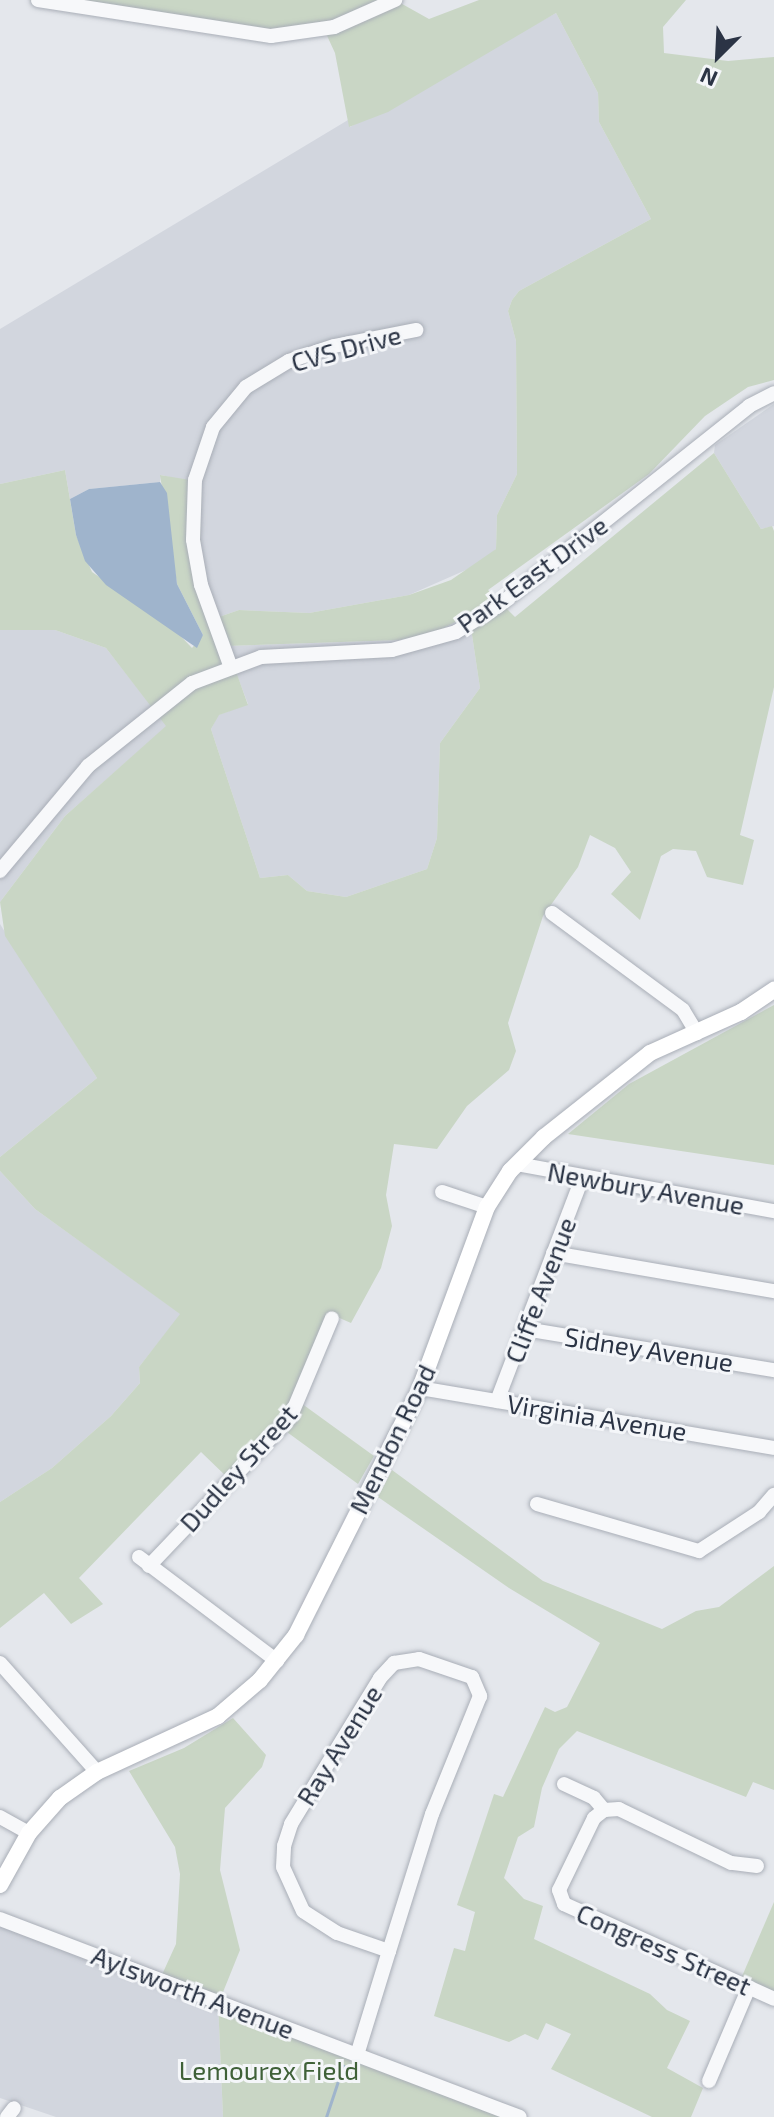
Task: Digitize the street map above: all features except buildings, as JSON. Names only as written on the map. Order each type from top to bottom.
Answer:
[{"type":"main road","name":"Mendon Road","points":[[0,1885],[29,1833],[60,1798],[97,1772],[218,1716],[277,1661],[296,1635],[420,1388],[487,1207],[517,1164],[637,1062],[774,990]]},
{"type":"street","points":[[38,0],[271,36],[334,27],[395,0]]},
{"type":"street","name":"CVS Drive","points":[[230,665],[201,585],[193,540],[195,480],[213,427],[246,387],[289,361],[334,346],[416,330]]},
{"type":"street","name":"Park East Drive","points":[[0,871],[88,766],[184,689],[230,665],[272,655],[403,649],[456,632],[498,606],[749,406],[774,393]]},
{"type":"street","points":[[552,913],[683,1010],[697,1033]]},
{"type":"street","name":"Newbury Avenue","points":[[517,1164],[774,1211]]},
{"type":"street","name":"Cliffe Avenue","points":[[497,1401],[582,1178]]},
{"type":"street","points":[[442,1192],[487,1207]]},
{"type":"street","points":[[553,1253],[774,1291]]},
{"type":"street","name":"Dudley Street","points":[[277,1661],[144,1562],[290,1418],[332,1318]]},
{"type":"street","name":"Sidney Avenue","points":[[525,1329],[774,1370]]},
{"type":"street","name":"Virginia Avenue","points":[[420,1388],[774,1448]]},
{"type":"street","points":[[537,1504],[699,1551],[759,1512],[774,1495]]},
{"type":"street","name":"Ray Avenue","points":[[357,2055],[436,1801],[480,1696],[472,1677],[419,1659],[394,1663],[380,1678],[291,1824],[284,1846],[283,1867],[303,1911],[337,1933],[389,1951]]},
{"type":"street","points":[[0,1663],[97,1772]]},
{"type":"street","points":[[564,1784],[594,1798],[604,1810],[619,1809],[731,1863],[757,1866]]},
{"type":"street","name":"Congress Street","points":[[604,1810],[594,1818],[559,1890],[564,1904],[774,1999]]},
{"type":"street","points":[[0,1817],[29,1833]]},
{"type":"street","name":"Aylsworth Avenue","points":[[0,1919],[520,2117]]},
{"type":"street","points":[[709,2081],[749,1987]]},
{"type":"shaded area","points":[[556,13],[598,93],[599,122],[651,219],[519,291],[512,300],[508,311],[516,341],[517,474],[497,515],[496,549],[484,562],[409,595],[309,613],[239,610],[216,618],[174,478],[161,475],[160,482],[89,489],[70,499],[65,470],[0,484],[0,329],[348,120],[350,127]]},
{"type":"shaded area","points":[[774,404],[774,526],[761,529],[714,453],[715,445]]},
{"type":"shaded area","points":[[469,615],[480,688],[440,743],[437,838],[427,869],[346,897],[307,891],[288,875],[260,878],[211,729],[218,715],[248,704],[226,646],[400,640],[436,632]]},
{"type":"shaded area","points":[[0,630],[55,630],[106,648],[167,726],[65,816],[0,902]]},
{"type":"shaded area","points":[[0,924],[97,1078],[0,1157]]},
{"type":"shaded area","points":[[0,1171],[35,1209],[181,1314],[139,1367],[140,1383],[111,1416],[52,1468],[0,1502]]},
{"type":"shaded area","points":[[0,1913],[218,2002],[223,2117],[56,2117],[0,2098]]},
{"type":"green space","points":[[64,0],[395,0],[429,19],[479,0],[686,0],[663,27],[664,53],[728,61],[774,57],[774,380],[748,387],[705,416],[649,474],[488,590],[515,617],[714,453],[761,529],[772,526],[774,531],[774,687],[740,835],[754,840],[743,885],[707,877],[696,851],[673,849],[661,856],[640,920],[611,894],[631,872],[615,848],[590,835],[578,867],[543,916],[508,1023],[516,1051],[509,1070],[467,1106],[437,1149],[394,1144],[386,1195],[392,1226],[381,1268],[351,1323],[328,1313],[294,1398],[374,1456],[358,1484],[276,1424],[229,1479],[201,1452],[79,1578],[103,1604],[71,1624],[44,1593],[0,1628],[0,1502],[52,1468],[111,1416],[140,1383],[139,1367],[180,1314],[35,1209],[0,1171],[0,1157],[97,1078],[5,936],[0,902],[65,816],[166,726],[106,648],[55,630],[0,630],[0,484],[65,470],[76,535],[92,572],[171,626],[192,648],[203,635],[177,584],[160,475],[202,482],[200,551],[216,618],[239,610],[309,613],[409,595],[451,580],[496,549],[497,515],[517,474],[516,341],[508,311],[512,300],[519,291],[651,219],[599,122],[598,93],[556,13],[388,112],[349,127],[335,53],[323,27],[271,32]],"holes":[[[469,615],[480,688],[440,743],[437,838],[427,869],[346,897],[307,891],[288,875],[260,878],[211,729],[219,715],[248,705],[227,646],[400,640],[436,632]]]},
{"type":"green space","points":[[774,1005],[774,1165],[568,1134],[629,1084]]},
{"type":"green space","points":[[392,1470],[543,1581],[662,1629],[696,1611],[719,1607],[774,1566],[774,1790],[753,1782],[746,1797],[577,1731],[559,1749],[542,1788],[534,1827],[518,1837],[504,1878],[524,1899],[543,1906],[534,1939],[650,1994],[667,2010],[690,2021],[667,2068],[703,2088],[691,2117],[652,2117],[551,2069],[571,2034],[546,2023],[538,2040],[525,2034],[509,2042],[434,2016],[454,1948],[465,1951],[475,1912],[457,1905],[494,1794],[503,1797],[545,1707],[555,1712],[567,1707],[600,1643],[509,1588],[378,1497]]},
{"type":"green space","name":"Lemourex Field","points":[[233,1718],[266,1755],[262,1767],[225,1808],[220,1870],[240,1950],[219,2002],[521,2117],[223,2117],[218,2002],[160,1979],[176,1944],[180,1874],[175,1847],[129,1771],[184,1748]]},
{"type":"green space","points":[[774,1902],[774,1997],[740,1981]]},
{"type":"water","points":[[160,482],[167,493],[177,584],[203,635],[197,648],[106,585],[85,561],[76,535],[70,499],[89,489]]},
{"type":"waterway","points":[[326,2117],[343,2066]]}]
